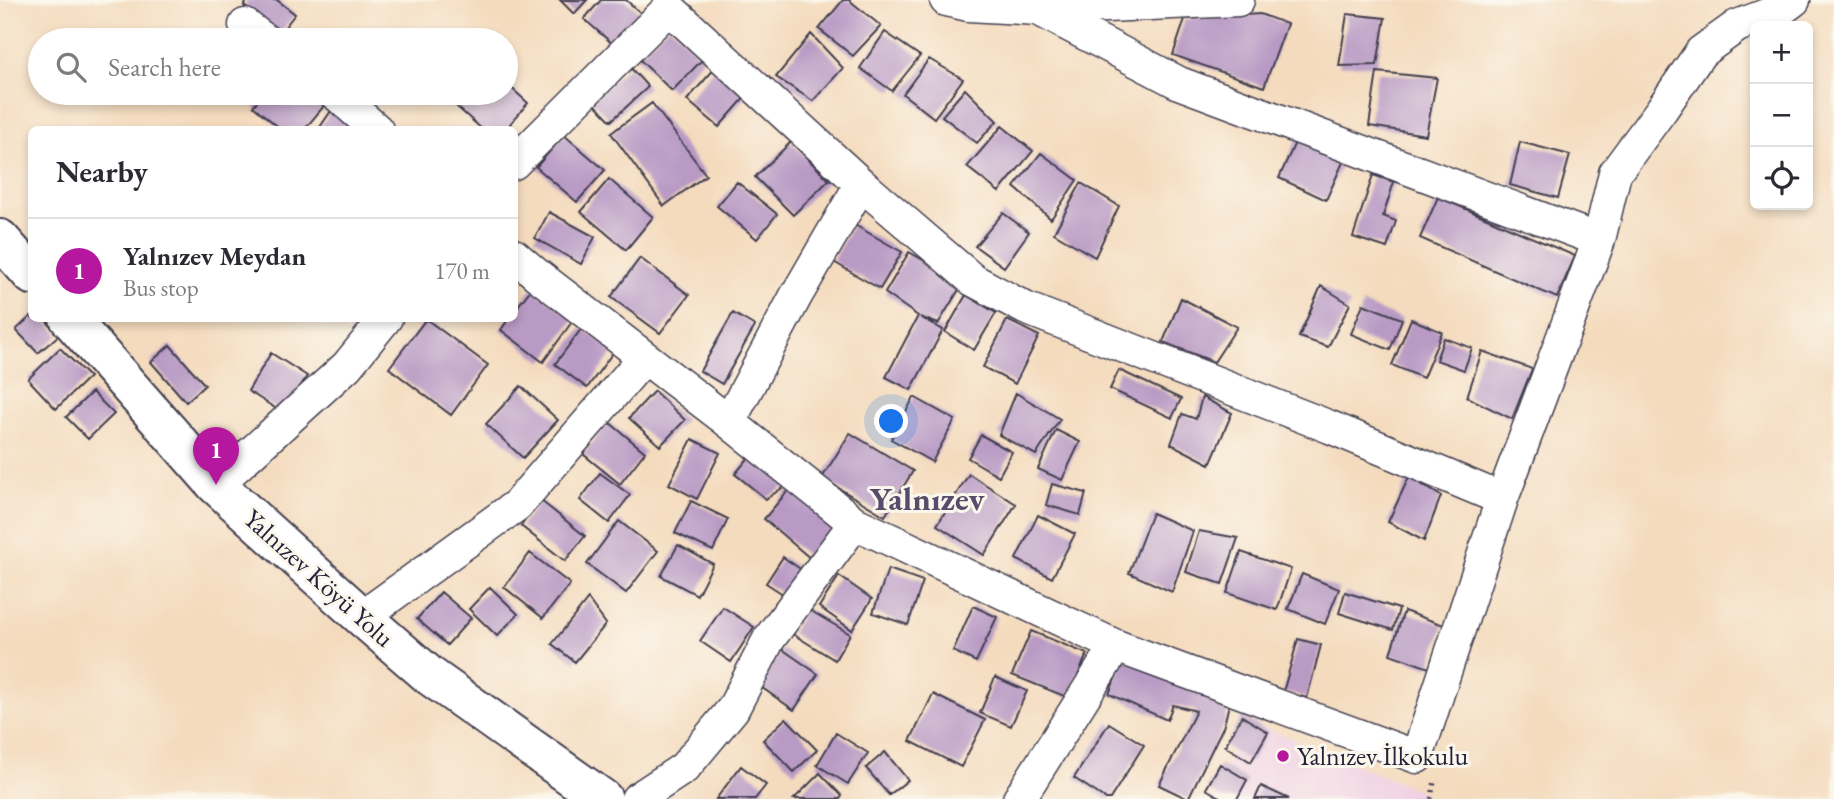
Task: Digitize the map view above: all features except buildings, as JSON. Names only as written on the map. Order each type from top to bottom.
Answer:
[{"type":"street","points":[[946,0],[968,5],[1038,9],[1238,0]]},
{"type":"street","points":[[518,258],[855,523],[1116,646],[1417,757],[1502,499],[1599,240],[1615,173],[1701,52],[1737,26],[1782,9],[1794,0]]},
{"type":"street","points":[[518,159],[664,4],[861,184],[973,280],[1025,308],[1330,426],[1502,499]]},
{"type":"street","points":[[1038,9],[1179,83],[1599,240]]},
{"type":"street","points":[[349,105],[372,126]]},
{"type":"street","points":[[729,422],[796,296],[861,184]]},
{"type":"street","points":[[0,239],[28,270]]},
{"type":"street","name":"Yalnızev Köyü Yolu","points":[[73,322],[216,485],[362,617],[430,676],[603,799]]},
{"type":"street","points":[[216,485],[347,366],[383,322]]},
{"type":"street","points":[[362,617],[517,505],[644,358]]},
{"type":"street","points":[[637,799],[684,768],[733,709],[769,639],[855,523]]},
{"type":"street","points":[[1019,799],[1116,646]]},
{"type":"shaded area","name":"Yalnızev İlkokulu","points":[[1245,720],[1423,792],[1421,799],[1214,799]]},
{"type":"place","name":"Yalnızev Meydan","points":[[216,485]]},
{"type":"place","name":"Yalnızev İlkokulu","points":[[1283,756]]},
{"type":"district","name":"Yalnızev","points":[[927,498]]}]
